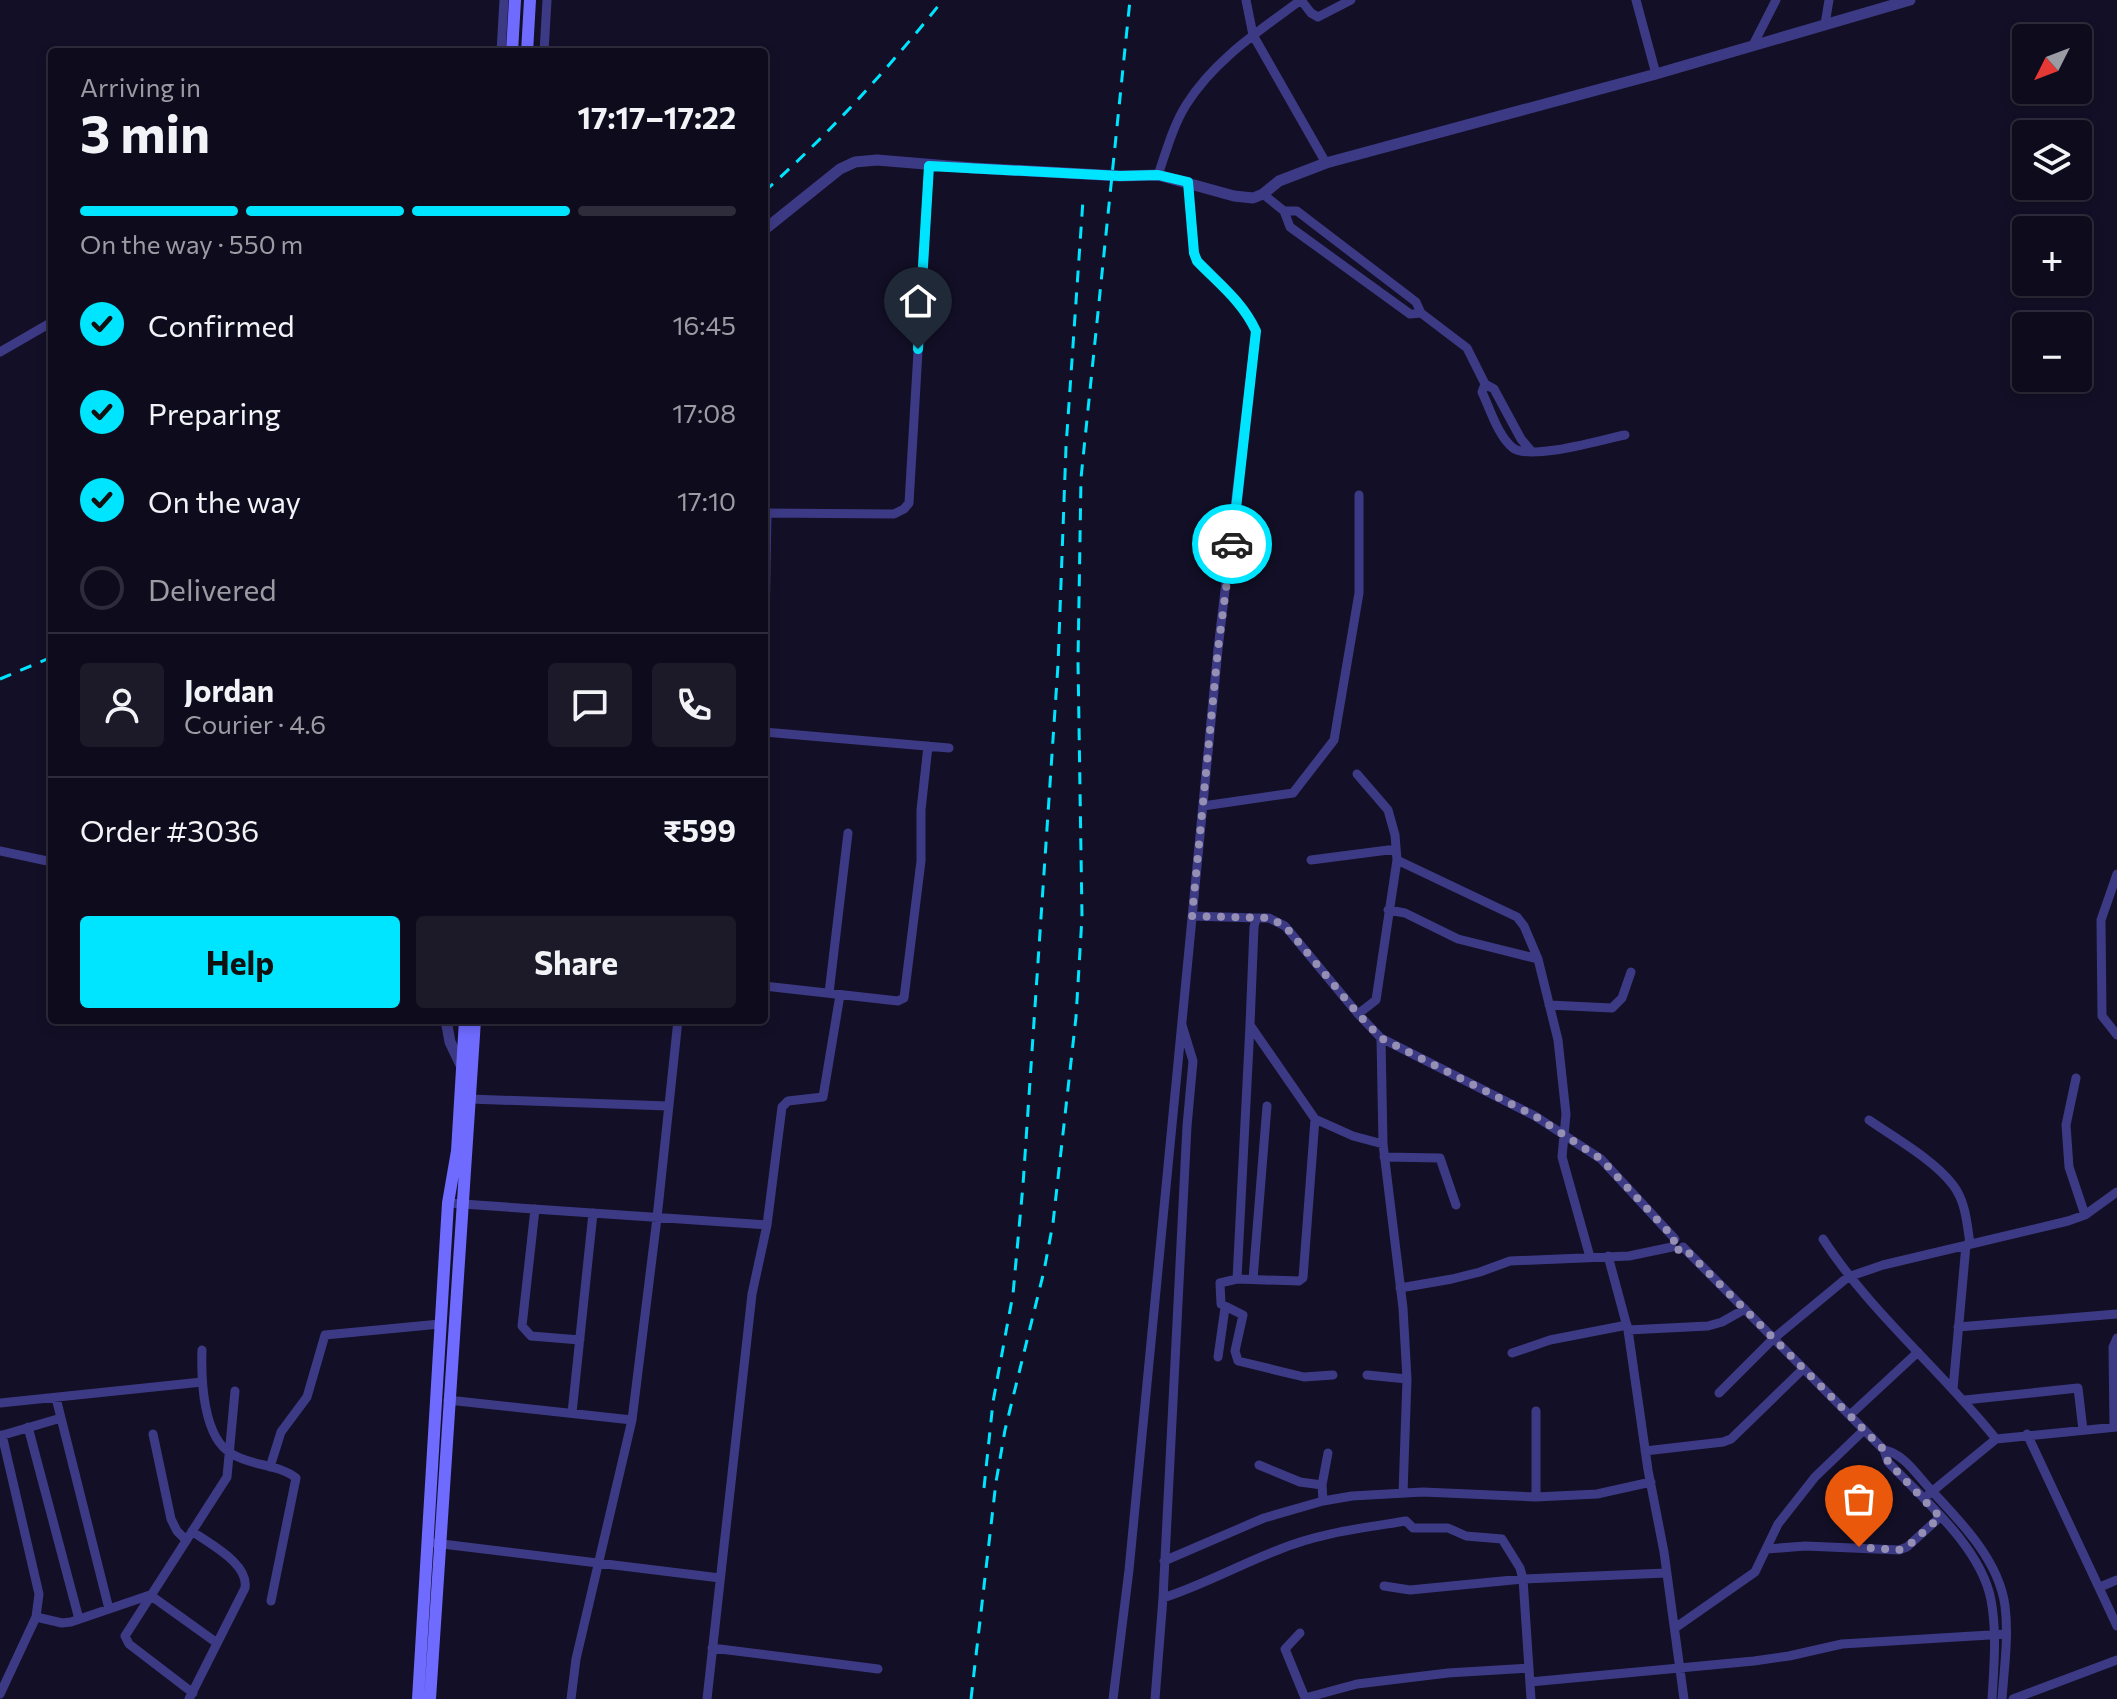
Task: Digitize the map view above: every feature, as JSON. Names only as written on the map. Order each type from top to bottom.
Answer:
[{"type":"main road","points":[[512,48],[515,0]]},
{"type":"main road","points":[[527,48],[530,0]]},
{"type":"main road","points":[[418,1699],[448,1400],[465,1024]]},
{"type":"main road","points":[[430,1699],[440,1324],[470,1099],[475,1024]]},
{"type":"street","points":[[501,48],[504,0]]},
{"type":"street","points":[[544,48],[547,0]]},
{"type":"street","points":[[1246,0],[1253,35],[1326,163]]},
{"type":"street","points":[[1158,175],[1185,108],[1206,76],[1253,35],[1301,0],[1318,17],[1351,0]]},
{"type":"street","points":[[1636,0],[1656,74]]},
{"type":"street","points":[[1753,45],[1776,0]]},
{"type":"street","points":[[1825,24],[1829,0]]},
{"type":"street","points":[[768,227],[826,179],[855,162],[877,160],[929,166],[1120,176],[1158,175],[1234,196],[1253,198],[1279,181],[1326,163],[1656,74],[1910,0]]},
{"type":"street","points":[[768,513],[894,514],[909,503],[929,166]]},
{"type":"street","points":[[1113,1699],[1129,1570],[1218,649],[1256,331],[1247,311],[1197,261],[1188,182]]},
{"type":"street","points":[[1263,194],[1284,211],[1290,227],[1410,314],[1421,313]]},
{"type":"street","points":[[1284,211],[1297,211],[1416,302],[1421,313],[1467,348],[1485,384],[1494,389],[1521,439],[1532,452],[1625,435]]},
{"type":"street","points":[[0,352],[48,324]]},
{"type":"street","points":[[1203,806],[1293,793],[1332,745],[1359,593],[1359,495]]},
{"type":"street","points":[[768,732],[949,748]]},
{"type":"street","points":[[768,986],[898,1001],[904,998],[921,861],[921,810],[928,746]]},
{"type":"street","points":[[1357,774],[1388,810],[1395,835],[1396,854],[1376,1000],[1358,1014]]},
{"type":"street","points":[[829,993],[848,833]]},
{"type":"street","points":[[0,851],[48,861]]},
{"type":"street","points":[[1311,860],[1396,854],[1517,917],[1524,926],[1538,959],[1549,1005],[1563,1076],[1566,1114],[1562,1157],[1590,1257]]},
{"type":"street","points":[[2117,874],[2101,920],[2102,1016],[2117,1035]]},
{"type":"street","points":[[1388,910],[1405,913],[1458,939],[1538,959]]},
{"type":"street","points":[[1192,916],[1269,918],[1285,926],[1381,1038],[1535,1116],[1601,1159],[1676,1245],[1745,1309],[1850,1415],[1884,1450],[1888,1462],[1979,1555],[1991,1599],[1995,1635],[1992,1699]]},
{"type":"street","points":[[1237,1279],[1256,918]]},
{"type":"street","points":[[1549,1005],[1612,1008],[1622,998],[1631,972]]},
{"type":"street","points":[[707,1699],[752,1294],[767,1225],[782,1107],[788,1101],[823,1097],[840,995]]},
{"type":"street","points":[[447,1024],[450,1042],[462,1067]]},
{"type":"street","points":[[571,1699],[576,1659],[632,1420],[678,1024]]},
{"type":"street","points":[[1155,1699],[1193,1061],[1182,1024]]},
{"type":"street","points":[[1250,1025],[1315,1119],[1353,1136],[1383,1144]]},
{"type":"street","points":[[1381,1038],[1383,1144],[1407,1379],[1403,1493]]},
{"type":"street","points":[[2076,1078],[2066,1125],[2069,1167],[2085,1215]]},
{"type":"street","points":[[470,1099],[668,1106]]},
{"type":"street","points":[[1253,1279],[1267,1106]]},
{"type":"street","points":[[1315,1119],[1305,1273],[1299,1281],[1224,1280],[1220,1283],[1220,1303],[1243,1315],[1235,1351],[1238,1361],[1304,1377],[1333,1375]]},
{"type":"street","points":[[1869,1120],[1918,1154],[1954,1186],[1965,1210],[1968,1245],[1953,1389]]},
{"type":"street","points":[[1384,1157],[1440,1158],[1456,1205]]},
{"type":"street","points":[[1719,1393],[1773,1339],[1848,1277],[1869,1268],[2085,1215],[2116,1194]]},
{"type":"street","points":[[455,1203],[767,1225]]},
{"type":"street","points":[[535,1209],[522,1326],[531,1336],[580,1340]]},
{"type":"street","points":[[572,1413],[593,1213]]},
{"type":"street","points":[[1823,1239],[1848,1277],[1965,1400],[1996,1439]]},
{"type":"street","points":[[1400,1288],[1452,1279],[1510,1261],[1647,1254],[1676,1245]]},
{"type":"street","points":[[1608,1256],[1627,1328],[1684,1699]]},
{"type":"street","points":[[1218,1357],[1225,1308]]},
{"type":"street","points":[[1512,1353],[1550,1340],[1627,1328],[1708,1326],[1745,1309]]},
{"type":"street","points":[[1958,1327],[2117,1314]]},
{"type":"street","points":[[270,1467],[281,1432],[307,1397],[325,1335],[440,1324]]},
{"type":"street","points":[[1923,1498],[1996,1439],[2115,1427],[2113,1347],[2117,1338]]},
{"type":"street","points":[[202,1350],[202,1382],[211,1425],[231,1454],[293,1474],[297,1483],[271,1601]]},
{"type":"street","points":[[1850,1415],[1918,1352]]},
{"type":"street","points":[[1645,1451],[1731,1439],[1803,1369]]},
{"type":"street","points":[[1367,1375],[1407,1379]]},
{"type":"street","points":[[0,1403],[202,1382]]},
{"type":"street","points":[[1965,1400],[2078,1388],[2083,1430]]},
{"type":"street","points":[[153,1434],[171,1519],[177,1531],[189,1536],[238,1566],[246,1581],[191,1696],[126,1640],[127,1631],[150,1595],[189,1536],[227,1477],[235,1391]]},
{"type":"street","points":[[56,1398],[109,1609]]},
{"type":"street","points":[[448,1400],[632,1420]]},
{"type":"street","points":[[1536,1411],[1536,1497]]},
{"type":"street","points":[[1,1688],[36,1617],[39,1594],[1,1436],[61,1418]]},
{"type":"street","points":[[28,1427],[79,1619]]},
{"type":"street","points":[[1675,1628],[1751,1576],[1778,1524],[1815,1477],[1864,1430]]},
{"type":"street","points":[[2027,1434],[2117,1626]]},
{"type":"street","points":[[1884,1450],[1895,1452],[1932,1491],[2002,1590],[2006,1634],[2002,1699]]},
{"type":"street","points":[[1323,1501],[1322,1485],[1328,1453]]},
{"type":"street","points":[[1259,1465],[1300,1482],[1322,1485]]},
{"type":"street","points":[[1902,1476],[1910,1468]]},
{"type":"street","points":[[1164,1561],[1264,1518],[1323,1501],[1403,1493],[1536,1497],[1597,1494],[1651,1482]]},
{"type":"street","points":[[1767,1549],[1805,1546],[1899,1550],[1907,1547],[1940,1517]]},
{"type":"street","points":[[1163,1598],[1208,1583],[1280,1549],[1354,1529],[1406,1521],[1413,1528],[1448,1528],[1466,1536],[1502,1539],[1520,1568],[1523,1579],[1531,1699]]},
{"type":"street","points":[[434,1543],[720,1578]]},
{"type":"street","points":[[1384,1586],[1410,1590],[1523,1579],[1666,1573]]},
{"type":"street","points":[[2100,1587],[2117,1580]]},
{"type":"street","points":[[36,1617],[62,1623],[150,1595]]},
{"type":"street","points":[[150,1595],[217,1643]]},
{"type":"street","points":[[1300,1633],[1285,1649],[1305,1699],[1357,1684],[1448,1673],[1529,1668]]},
{"type":"street","points":[[1530,1682],[1789,1656],[1842,1644],[2006,1634]]},
{"type":"street","points":[[712,1648],[878,1669]]},
{"type":"street","points":[[2013,1699],[2117,1660]]},
{"type":"railway","points":[[768,188],[858,100],[943,0]]},
{"type":"railway","points":[[971,1699],[996,1482],[1053,1223],[1076,1017],[1082,917],[1078,661],[1081,478],[1130,0]]},
{"type":"railway","points":[[984,1488],[993,1402],[1013,1294],[1023,1185],[1058,665],[1066,447],[1083,200]]},
{"type":"railway","points":[[0,679],[48,659]]},
{"type":"way so far","points":[[1232,544],[1218,649],[1192,916],[1269,918],[1285,926],[1381,1038],[1535,1116],[1601,1159],[1675,1239],[1673,1249],[1683,1247],[1745,1309],[1884,1450],[1888,1462],[1940,1517],[1907,1547],[1899,1550],[1859,1547]]},
{"type":"route","points":[[918,349],[929,166],[1120,176],[1158,175],[1188,182],[1197,261],[1247,311],[1256,331],[1232,544]]}]
